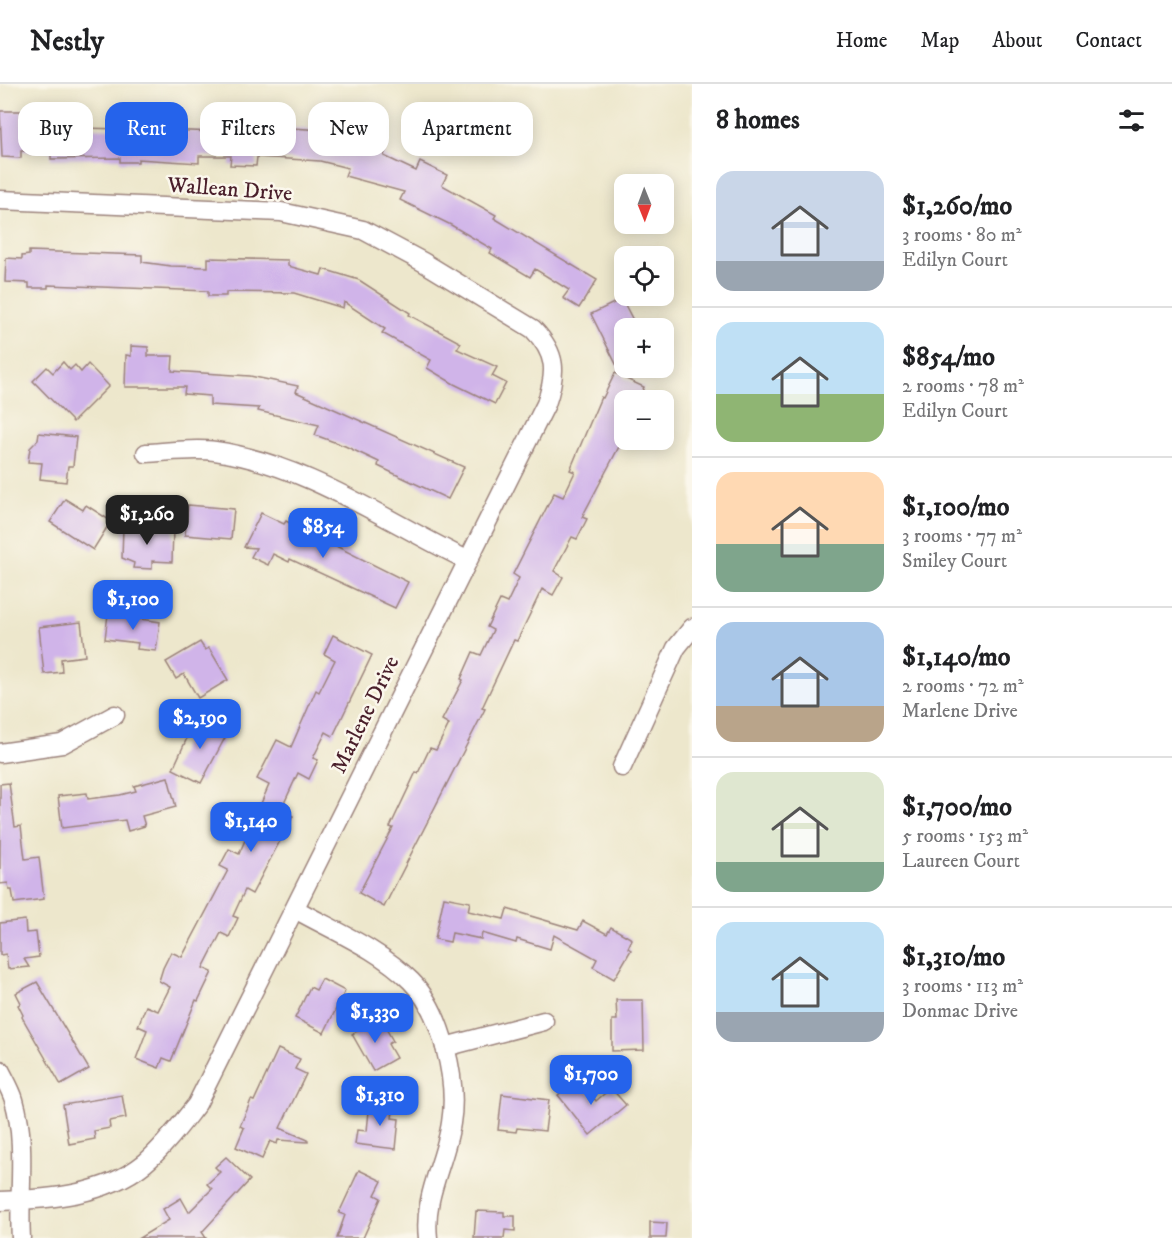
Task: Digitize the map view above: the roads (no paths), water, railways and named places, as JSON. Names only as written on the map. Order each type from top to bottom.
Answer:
[{"type":"street","name":"Wallean Drive","points":[[0,200],[280,212],[363,230],[423,261],[533,329],[547,343],[554,362]]},
{"type":"street","name":"Marlene Drive","points":[[0,1201],[40,1201],[75,1195],[107,1183],[144,1164],[170,1138],[197,1104],[546,404],[553,383],[554,362]]},
{"type":"street","points":[[146,453],[212,450],[259,459],[303,476],[467,560]]},
{"type":"street","points":[[622,767],[676,648],[692,628]]},
{"type":"street","points":[[0,753],[62,744],[115,715]]},
{"type":"street","points":[[295,909],[365,946],[412,982],[434,1018],[452,1071],[452,1122],[427,1203],[428,1238]]},
{"type":"street","points":[[445,1047],[544,1021]]},
{"type":"street","points":[[0,1070],[14,1099],[22,1147],[21,1238]]}]
